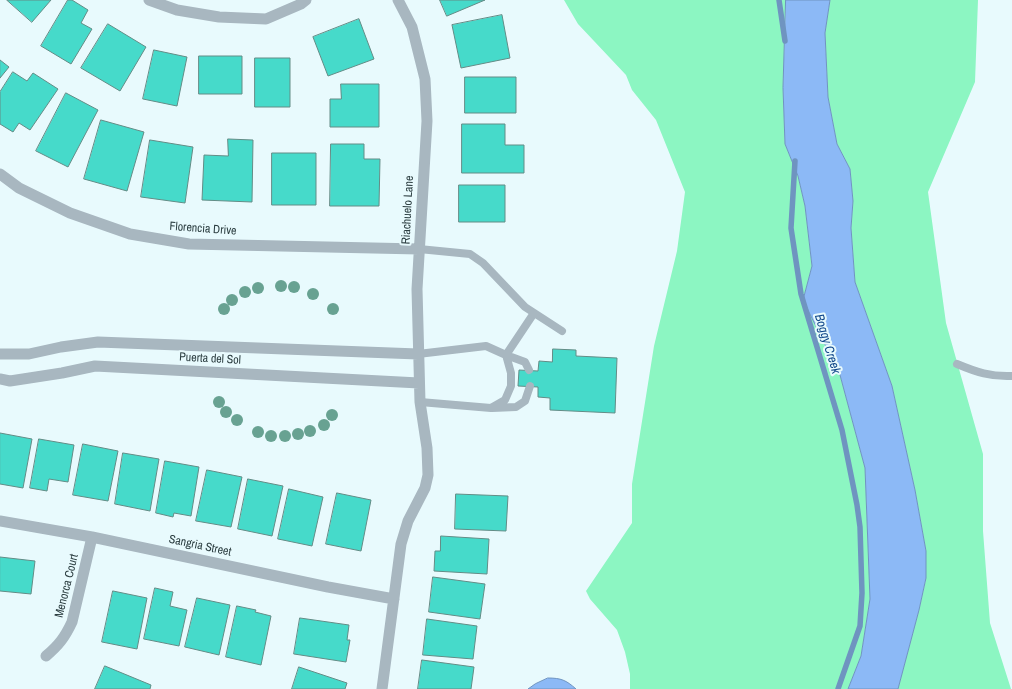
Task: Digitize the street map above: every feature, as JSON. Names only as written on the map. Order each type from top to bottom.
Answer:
[{"type":"street","points":[[149,0],[177,10],[219,17],[266,19],[301,4],[306,0]]},
{"type":"street","name":"Riachuelo Lane","points":[[394,599],[404,532],[425,488],[428,476],[425,426],[420,402],[417,289],[427,122],[425,79],[412,27],[398,0]]},
{"type":"street","name":"Florencia Drive","points":[[0,174],[19,188],[70,213],[130,234],[189,244],[419,249]]},
{"type":"street","name":"Puerta del Sol","points":[[0,354],[29,354],[98,342],[418,354]]},
{"type":"street","name":"Puerta del Sol","points":[[0,379],[10,381],[25,379],[95,366],[419,383]]},
{"type":"street","name":"Sangria Street","points":[[0,521],[92,537],[313,584],[394,599]]},
{"type":"street","name":"Menorca Court","points":[[46,656],[59,645],[72,622],[92,537]]},
{"type":"street","points":[[382,689],[394,599]]},
{"type":"lane","points":[[419,249],[470,254],[482,262],[525,307],[562,331]]},
{"type":"lane","points":[[491,408],[505,400],[511,386],[511,373],[506,354],[534,313]]},
{"type":"lane","points":[[418,354],[486,346],[525,362],[529,370]]},
{"type":"lane","points":[[957,364],[977,372],[997,376],[1012,376]]},
{"type":"lane","points":[[420,402],[491,408],[516,407],[525,400],[530,386]]},
{"type":"green space","points":[[564,0],[786,0],[783,88],[785,144],[798,176],[805,206],[812,266],[803,300],[840,375],[865,468],[870,599],[861,656],[848,689],[630,689],[630,674],[625,652],[617,630],[590,599],[586,591],[632,523],[632,484],[654,346],[677,251],[685,192],[656,120],[632,90],[626,75],[578,24]]},
{"type":"green space","points":[[830,0],[978,0],[975,82],[928,192],[946,323],[983,454],[983,531],[990,623],[1011,689],[898,689],[926,579],[926,551],[915,490],[892,386],[855,282],[851,228],[853,201],[850,169],[837,144],[828,97],[825,33]]},
{"type":"water","points":[[786,0],[830,0],[825,33],[828,97],[837,144],[850,169],[853,201],[851,228],[855,282],[892,386],[915,490],[926,551],[926,578],[898,689],[848,689],[861,656],[870,599],[865,468],[840,375],[803,300],[812,266],[805,206],[798,176],[785,144],[783,88]]},
{"type":"water","points":[[548,678],[563,680],[576,689],[528,689]]},
{"type":"building","points":[[7,0],[51,0],[32,22]]},
{"type":"building","points":[[68,0],[72,0],[88,10],[81,23],[92,29],[71,64],[41,46]]},
{"type":"building","points":[[440,0],[485,0],[447,16]]},
{"type":"building","points":[[502,15],[510,58],[461,68],[452,25]]},
{"type":"building","points":[[359,19],[374,59],[328,76],[313,37]]},
{"type":"building","points":[[108,24],[146,47],[120,91],[81,68]]},
{"type":"building","points":[[154,50],[187,57],[177,106],[143,99]]},
{"type":"building","points":[[199,56],[242,56],[242,94],[199,94]]},
{"type":"building","points":[[255,58],[290,58],[290,107],[255,107]]},
{"type":"building","points":[[0,60],[9,67],[0,78]]},
{"type":"building","points":[[13,72],[27,81],[33,73],[58,89],[30,130],[19,123],[13,132],[0,124],[0,92]]},
{"type":"building","points":[[465,77],[516,77],[516,113],[465,113]]},
{"type":"building","points":[[341,84],[379,84],[379,127],[330,127],[330,99],[341,99]]},
{"type":"building","points":[[66,93],[98,110],[68,167],[36,151]]},
{"type":"building","points":[[101,120],[144,132],[127,191],[84,179]]},
{"type":"building","points":[[462,124],[505,124],[505,145],[524,145],[524,173],[462,173]]},
{"type":"building","points":[[228,139],[253,140],[252,202],[202,200],[204,155],[228,156]]},
{"type":"building","points":[[150,140],[193,147],[185,203],[141,197]]},
{"type":"building","points":[[331,144],[364,144],[364,159],[380,159],[379,206],[330,206]]},
{"type":"building","points":[[272,153],[316,153],[316,205],[272,205]]},
{"type":"building","points":[[459,185],[505,185],[505,222],[459,222]]},
{"type":"building","points":[[553,349],[576,350],[576,356],[617,358],[615,413],[550,410],[550,398],[538,397],[538,387],[518,386],[519,370],[538,371],[539,361],[552,362]]},
{"type":"building","points":[[0,433],[32,439],[23,488],[0,484]]},
{"type":"building","points":[[39,439],[74,445],[68,482],[49,479],[47,491],[30,488]]},
{"type":"building","points":[[83,444],[118,451],[108,501],[73,495]]},
{"type":"building","points":[[123,453],[159,459],[150,511],[115,504]]},
{"type":"building","points":[[165,461],[199,467],[191,516],[174,513],[173,517],[156,513]]},
{"type":"building","points":[[207,470],[242,477],[231,527],[196,521]]},
{"type":"building","points":[[248,479],[283,486],[272,536],[238,529]]},
{"type":"building","points":[[289,489],[323,497],[312,546],[278,539]]},
{"type":"building","points":[[337,493],[371,500],[361,551],[326,544]]},
{"type":"building","points":[[456,494],[508,496],[506,531],[455,529]]},
{"type":"building","points":[[441,536],[489,539],[487,574],[434,571],[435,551],[440,551]]},
{"type":"building","points":[[0,557],[35,561],[31,594],[0,591]]},
{"type":"building","points":[[433,577],[485,584],[480,619],[429,612]]},
{"type":"building","points":[[155,588],[173,592],[170,606],[187,610],[179,646],[144,639]]},
{"type":"building","points":[[113,591],[147,598],[137,649],[102,642]]},
{"type":"building","points":[[197,598],[230,605],[219,655],[185,647]]},
{"type":"building","points":[[237,606],[256,610],[255,612],[271,616],[261,665],[226,657]]},
{"type":"building","points":[[300,618],[349,625],[347,640],[350,640],[346,662],[294,654]]},
{"type":"building","points":[[427,619],[477,626],[473,659],[423,655]]},
{"type":"building","points":[[422,660],[474,667],[471,689],[418,689]]},
{"type":"building","points":[[105,666],[151,685],[150,689],[95,689]]},
{"type":"building","points":[[299,667],[347,683],[345,689],[292,689]]},
{"type":"waterway","name":"Boggy Creek","points":[[779,0],[785,41]]},
{"type":"waterway","name":"Boggy Creek","points":[[795,161],[791,228],[801,294],[842,430],[860,527],[862,593],[860,626],[838,689]]}]
